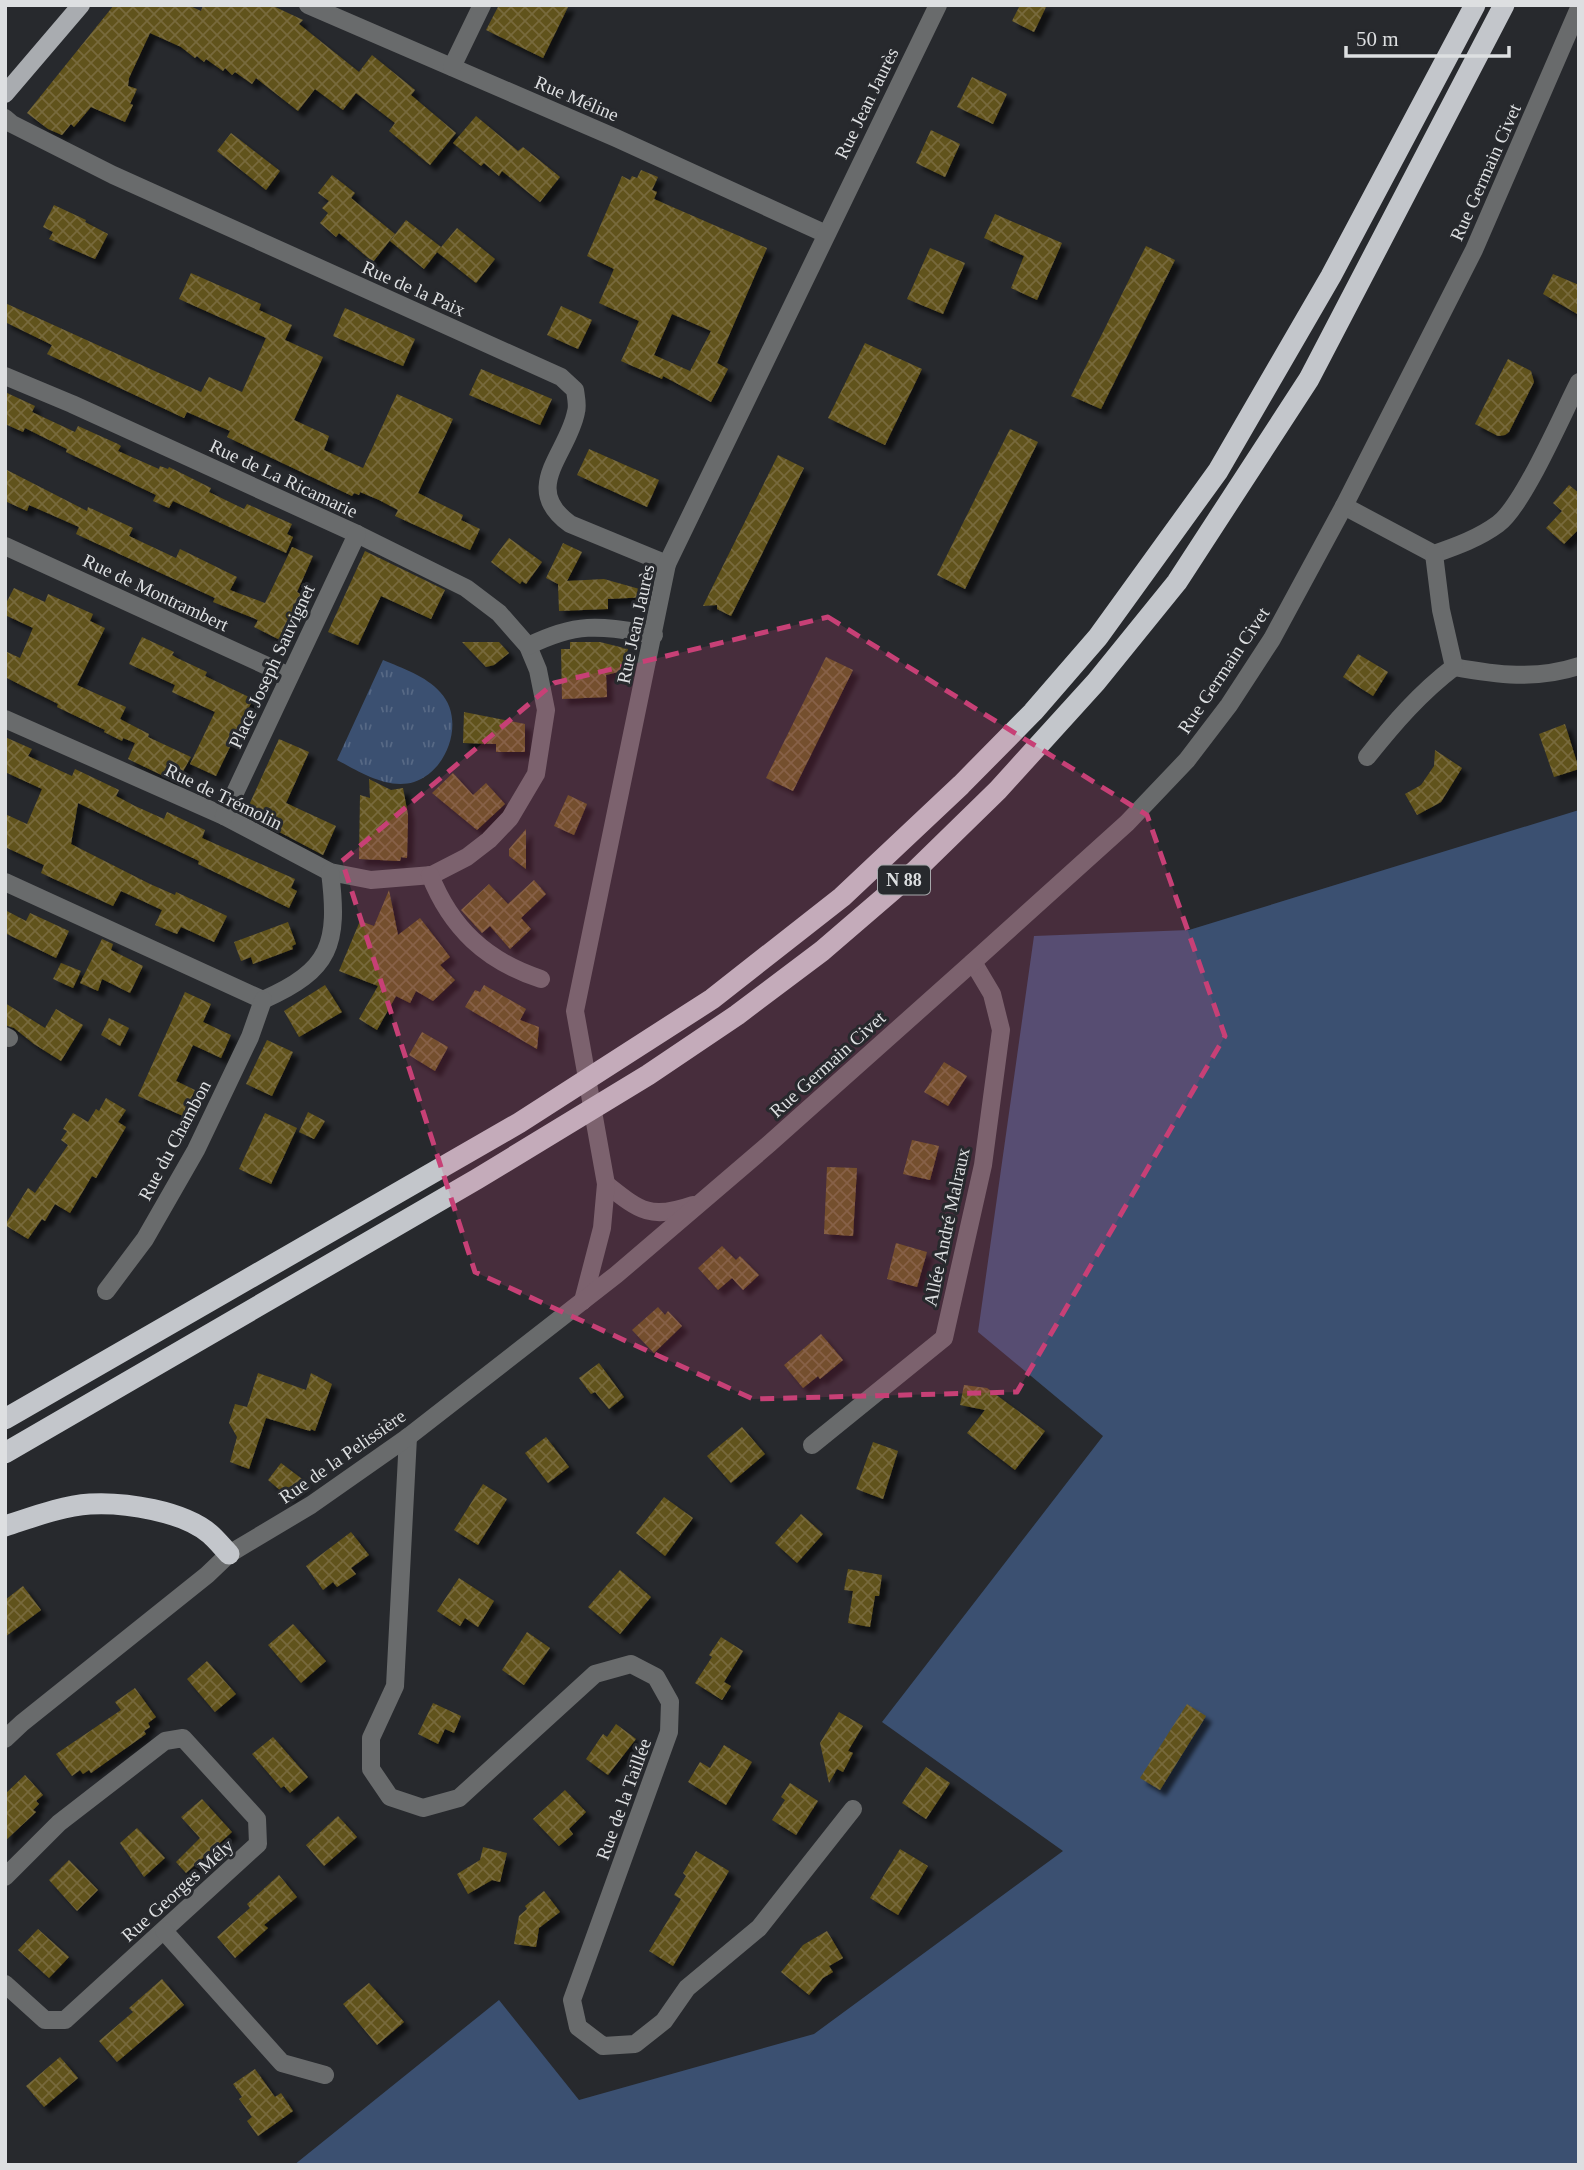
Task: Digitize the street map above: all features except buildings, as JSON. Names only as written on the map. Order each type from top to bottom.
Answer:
[{"type":"highway","name":"N 88","points":[[5,1419],[519,1123],[712,999],[842,897],[961,785],[1033,712],[1098,637],[1218,471],[1331,276],[1475,5]]},
{"type":"highway","name":"N 88","points":[[5,1453],[477,1180],[648,1074],[737,1015],[822,951],[924,862],[998,790],[1096,682],[1177,582],[1309,379],[1504,5]]},
{"type":"highway","points":[[5,1526],[48,1512],[90,1504],[132,1506],[177,1516],[209,1533],[229,1554]]},
{"type":"main road","points":[[5,93],[80,5]]},
{"type":"street","name":"Rue Méline","points":[[308,5],[616,138],[826,234]]},
{"type":"street","points":[[452,67],[482,5]]},
{"type":"street","name":"Rue Jean Jaurès","points":[[583,1301],[602,1228],[606,1184],[575,1011],[667,564],[938,5]]},
{"type":"street","name":"Rue Germain Civet","points":[[699,1203],[1127,823],[1187,760],[1229,705],[1272,639],[1345,506],[1474,250],[1579,8]]},
{"type":"street","name":"Rue de la Paix","points":[[5,118],[113,175],[561,377],[575,390],[577,411],[549,476],[549,502],[557,515],[570,524],[667,564]]},
{"type":"street","name":"Rue de La Ricamarie","points":[[5,376],[84,409],[357,534],[466,588],[499,613],[528,646],[538,670],[546,710],[536,774],[531,785]]},
{"type":"street","points":[[1345,506],[1434,554],[1466,543],[1501,523],[1520,497],[1579,382]]},
{"type":"street","name":"Place Joseph Sauvignet","points":[[224,816],[357,534]]},
{"type":"street","name":"Rue de Montrambert","points":[[5,546],[289,676]]},
{"type":"street","points":[[1434,554],[1441,610],[1454,667]]},
{"type":"street","points":[[528,646],[555,633],[582,627],[614,628],[654,635]]},
{"type":"street","points":[[1367,757],[1427,687],[1454,667],[1500,675],[1528,676],[1557,673],[1579,666]]},
{"type":"street","name":"Rue de Trémolin","points":[[5,719],[224,816],[330,872],[371,880],[430,875],[467,857],[489,840],[510,818],[531,785]]},
{"type":"street","points":[[5,883],[263,1000],[293,986],[315,969],[332,938],[333,895],[330,872]]},
{"type":"street","points":[[430,875],[439,897],[458,928],[488,953],[524,973],[541,979]]},
{"type":"street","name":"Allée André Malraux","points":[[812,1444],[944,1338],[982,1165],[1001,1030],[992,994],[973,962]]},
{"type":"street","name":"Rue du Chambon","points":[[106,1292],[145,1239],[196,1150],[250,1037],[263,1000]]},
{"type":"street","points":[[606,1184],[634,1206],[655,1214],[671,1213],[699,1203]]},
{"type":"street","name":"Rue de la Pelissière","points":[[5,1740],[22,1723],[207,1575],[229,1554],[311,1505],[408,1437],[583,1301],[699,1203]]},
{"type":"street","name":"Rue de la Taillée","points":[[408,1437],[395,1686],[371,1738],[371,1769],[390,1797],[423,1808],[459,1798],[595,1674],[631,1664],[656,1677],[670,1702],[669,1732],[572,2000],[578,2027],[603,2046],[635,2044],[664,2021],[687,1988],[759,1928],[853,1809]]},
{"type":"street","name":"Rue Georges Mély","points":[[5,1877],[59,1823],[165,1741],[183,1738],[257,1819],[258,1844],[65,2020],[45,2020],[5,1984]]},
{"type":"street","points":[[164,1931],[282,2063],[325,2075]]},
{"type":"highlighted area","points":[[828,617],[1147,815],[1225,1036],[1017,1392],[753,1399],[475,1272],[342,861],[554,683]]},
{"type":"green space","points":[[383,660],[428,681],[448,703],[452,716],[452,729],[444,756],[426,776],[414,782],[384,782],[337,760]]},
{"type":"green space","points":[[1579,810],[1579,2165],[294,2165],[499,2000],[579,2100],[814,2034],[1063,1851],[882,1722],[1103,1436],[978,1332],[1034,936],[1189,930]]}]
